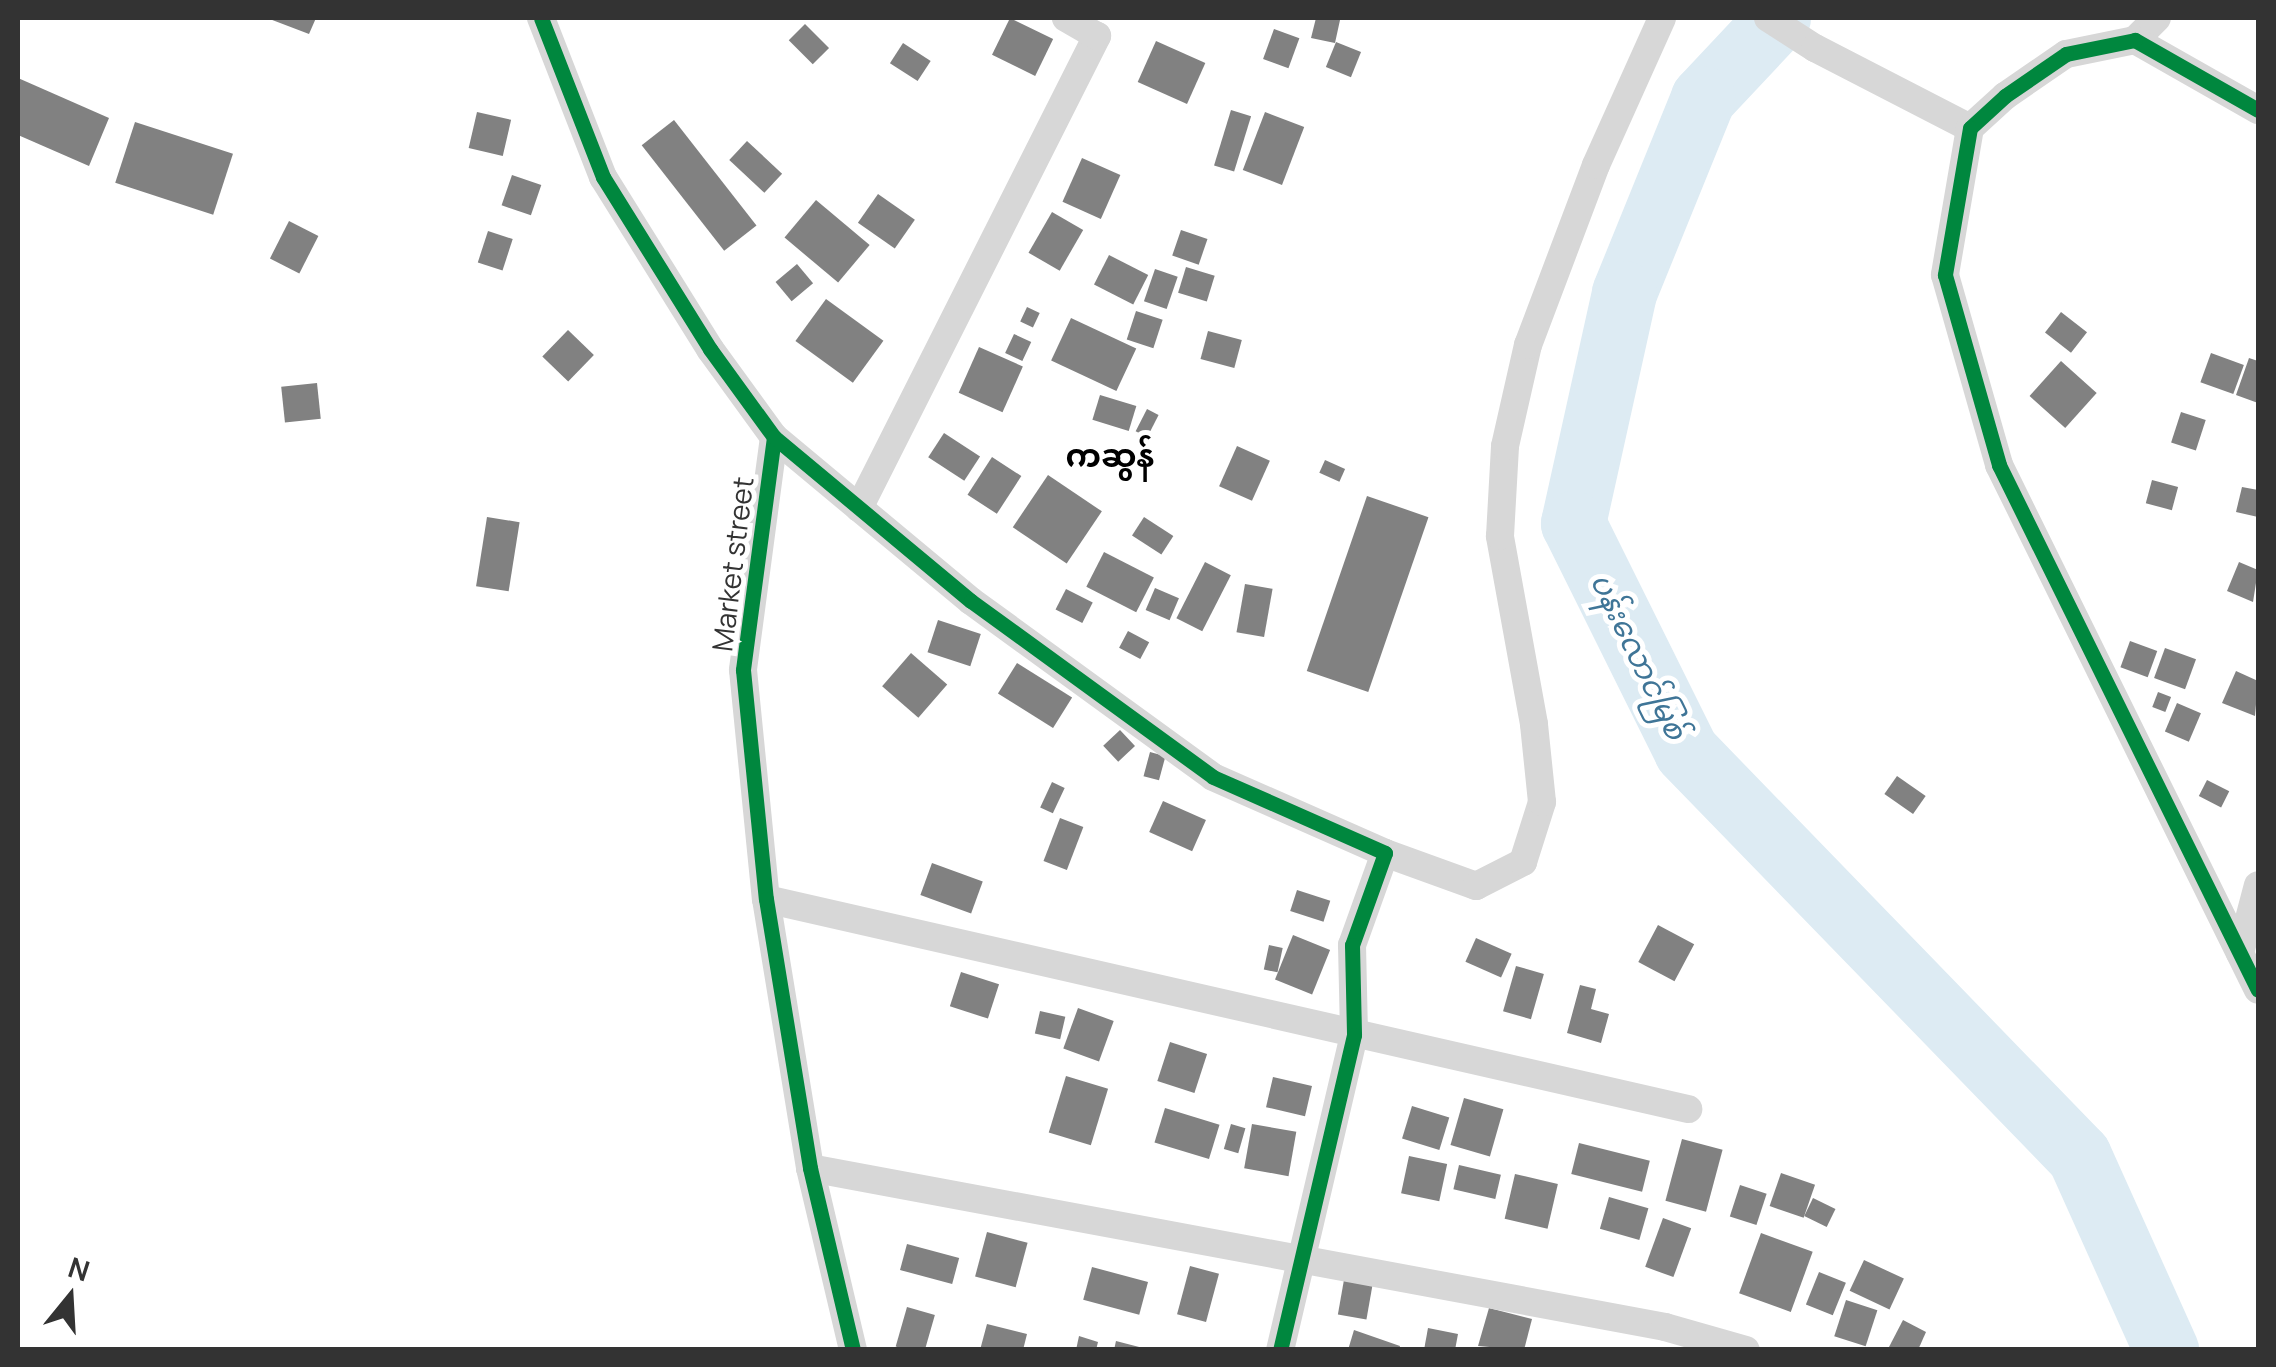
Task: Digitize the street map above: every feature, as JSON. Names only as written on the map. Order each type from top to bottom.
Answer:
[{"type":"street","points":[[541,18],[603,177],[710,349],[774,437],[971,601],[1213,777],[1385,853],[1476,886],[1523,862],[1542,802],[1534,724],[1500,536],[1504,446],[1528,345],[1596,166],[1662,18]]},
{"type":"street","points":[[859,508],[1097,36],[1066,18]]},
{"type":"street","points":[[1768,18],[1814,48],[1970,128]]},
{"type":"street","points":[[2158,18],[2135,40],[2066,54],[2005,96],[1970,128],[1945,275],[1999,465],[2258,990]]},
{"type":"street","points":[[2135,40],[2258,110]]},
{"type":"street","name":"Market street","points":[[774,437],[743,670],[766,900],[810,1168],[853,1350]]},
{"type":"street","points":[[1280,1350],[1298,1256],[1354,1036],[1352,945],[1385,853]]},
{"type":"street","points":[[2240,953],[2258,885]]},
{"type":"street","points":[[766,900],[1688,1109]]},
{"type":"street","points":[[810,1168],[1665,1327],[1746,1350]]},
{"type":"building","points":[[267,18],[316,18],[309,34]]},
{"type":"building","points":[[1010,18],[1053,39],[1035,76],[992,55]]},
{"type":"building","points":[[1316,18],[1340,20],[1335,43],[1311,38]]},
{"type":"building","points":[[805,24],[829,48],[813,64],[789,40]]},
{"type":"building","points":[[1274,29],[1299,38],[1288,68],[1263,59]]},
{"type":"building","points":[[1156,41],[1205,63],[1187,104],[1138,82]]},
{"type":"building","points":[[1336,42],[1361,52],[1351,77],[1326,67]]},
{"type":"building","points":[[903,43],[931,61],[918,81],[890,63]]},
{"type":"building","points":[[18,78],[109,118],[89,166],[18,135]]},
{"type":"building","points":[[1231,110],[1251,116],[1234,172],[1214,165]]},
{"type":"building","points":[[477,112],[511,120],[503,156],[469,148]]},
{"type":"building","points":[[1265,112],[1304,127],[1282,185],[1243,170]]},
{"type":"building","points":[[674,120],[756,226],[724,251],[642,145]]},
{"type":"building","points":[[135,122],[233,154],[213,215],[115,183]]},
{"type":"building","points":[[747,141],[782,174],[764,193],[729,160]]},
{"type":"building","points":[[1082,158],[1120,175],[1101,219],[1062,202]]},
{"type":"building","points":[[512,175],[541,185],[531,215],[502,205]]},
{"type":"building","points":[[878,194],[915,220],[895,248],[858,223]]},
{"type":"building","points":[[816,200],[870,245],[838,283],[785,238]]},
{"type":"building","points":[[1052,212],[1083,230],[1060,271],[1028,253]]},
{"type":"building","points":[[289,221],[318,236],[299,273],[270,258]]},
{"type":"building","points":[[1181,230],[1207,239],[1199,265],[1172,256]]},
{"type":"building","points":[[488,231],[513,239],[503,270],[478,262]]},
{"type":"building","points":[[1109,255],[1148,275],[1133,304],[1094,284]]},
{"type":"building","points":[[797,264],[813,283],[792,301],[776,282]]},
{"type":"building","points":[[1186,267],[1215,276],[1207,302],[1178,293]]},
{"type":"building","points":[[1155,269],[1178,277],[1167,309],[1144,301]]},
{"type":"building","points":[[826,299],[883,341],[853,383],[795,341]]},
{"type":"building","points":[[1027,307],[1040,313],[1033,327],[1020,322]]},
{"type":"building","points":[[1136,311],[1163,320],[1153,348],[1127,340]]},
{"type":"building","points":[[2061,312],[2087,332],[2071,353],[2045,332]]},
{"type":"building","points":[[1071,318],[1136,348],[1116,391],[1051,361]]},
{"type":"building","points":[[568,330],[594,355],[568,382],[542,357]]},
{"type":"building","points":[[1208,331],[1242,340],[1234,368],[1200,359]]},
{"type":"building","points":[[1014,334],[1031,342],[1022,361],[1005,353]]},
{"type":"building","points":[[979,347],[1023,367],[1003,412],[959,393]]},
{"type":"building","points":[[2211,353],[2244,365],[2233,394],[2200,382]]},
{"type":"building","points":[[2249,358],[2258,361],[2258,403],[2236,395]]},
{"type":"building","points":[[2061,361],[2097,393],[2065,428],[2030,396]]},
{"type":"building","points":[[317,383],[321,419],[285,423],[281,387]]},
{"type":"building","points":[[1100,395],[1136,406],[1129,431],[1092,420]]},
{"type":"building","points":[[1147,409],[1159,415],[1147,437],[1136,431]]},
{"type":"building","points":[[2181,412],[2206,420],[2196,450],[2171,442]]},
{"type":"building","points":[[944,433],[980,456],[964,481],[928,457]]},
{"type":"building","points":[[1237,446],[1270,461],[1252,501],[1219,486]]},
{"type":"building","points":[[992,457],[1021,476],[997,514],[967,495]]},
{"type":"building","points":[[1325,460],[1345,469],[1339,482],[1319,473]]},
{"type":"building","points":[[1048,475],[1102,511],[1067,564],[1013,527]]},
{"type":"building","points":[[2152,480],[2178,487],[2172,510],[2146,503]]},
{"type":"building","points":[[2242,487],[2258,490],[2258,517],[2236,512]]},
{"type":"building","points":[[1367,496],[1428,517],[1368,692],[1307,671]]},
{"type":"building","points":[[487,517],[520,522],[509,591],[476,586]]},
{"type":"building","points":[[1144,517],[1173,536],[1161,555],[1132,535]]},
{"type":"building","points":[[1104,552],[1154,577],[1136,612],[1086,587]]},
{"type":"building","points":[[1205,562],[1231,575],[1202,631],[1176,618]]},
{"type":"building","points":[[2239,562],[2258,570],[2253,602],[2227,591]]},
{"type":"building","points":[[1245,584],[1273,589],[1264,637],[1236,632]]},
{"type":"building","points":[[1155,588],[1179,598],[1170,620],[1146,610]]},
{"type":"building","points":[[1066,589],[1093,603],[1082,623],[1056,609]]},
{"type":"building","points":[[938,620],[981,634],[970,666],[927,652]]},
{"type":"building","points":[[1128,631],[1149,642],[1140,659],[1119,648]]},
{"type":"building","points":[[2130,641],[2157,651],[2148,677],[2120,667]]},
{"type":"building","points":[[2165,648],[2196,659],[2185,689],[2154,678]]},
{"type":"building","points":[[911,653],[947,684],[918,718],[882,686]]},
{"type":"building","points":[[1017,663],[1072,697],[1053,728],[998,694]]},
{"type":"building","points":[[2236,671],[2258,681],[2255,716],[2222,703]]},
{"type":"building","points":[[2158,692],[2171,697],[2165,712],[2152,707]]},
{"type":"building","points":[[2177,703],[2201,713],[2189,742],[2165,732]]},
{"type":"building","points":[[1120,730],[1135,746],[1118,762],[1103,746]]},
{"type":"building","points":[[1150,752],[1165,756],[1159,780],[1144,776]]},
{"type":"building","points":[[1897,776],[1926,796],[1913,814],[1884,794]]},
{"type":"building","points":[[2207,780],[2229,791],[2221,807],[2199,796]]},
{"type":"building","points":[[1052,782],[1065,788],[1053,813],[1040,807]]},
{"type":"building","points":[[1163,801],[1206,820],[1192,851],[1149,832]]},
{"type":"building","points":[[1060,818],[1083,827],[1067,870],[1044,861]]},
{"type":"building","points":[[932,863],[983,881],[971,913],[920,895]]},
{"type":"building","points":[[1297,890],[1330,901],[1323,922],[1290,911]]},
{"type":"building","points":[[1658,925],[1694,944],[1674,981],[1638,962]]},
{"type":"building","points":[[1293,935],[1330,950],[1312,994],[1275,980]]},
{"type":"building","points":[[1476,938],[1512,954],[1501,978],[1465,962]]},
{"type":"building","points":[[1269,945],[1283,948],[1277,972],[1264,969]]},
{"type":"building","points":[[1516,966],[1544,974],[1531,1019],[1503,1011]]},
{"type":"building","points":[[961,972],[999,984],[988,1019],[950,1006]]},
{"type":"building","points":[[1580,985],[1596,989],[1591,1009],[1609,1014],[1601,1043],[1567,1033]]},
{"type":"building","points":[[1078,1008],[1114,1021],[1099,1061],[1063,1048]]},
{"type":"building","points":[[1040,1011],[1065,1017],[1060,1039],[1035,1033]]},
{"type":"building","points":[[1170,1042],[1207,1054],[1194,1093],[1157,1081]]},
{"type":"building","points":[[1066,1076],[1108,1089],[1091,1145],[1049,1132]]},
{"type":"building","points":[[1273,1077],[1312,1086],[1305,1116],[1266,1107]]},
{"type":"building","points":[[1464,1098],[1503,1109],[1490,1156],[1450,1145]]},
{"type":"building","points":[[1412,1106],[1449,1117],[1439,1150],[1402,1139]]},
{"type":"building","points":[[1165,1108],[1220,1125],[1209,1159],[1154,1142]]},
{"type":"building","points":[[1231,1124],[1245,1128],[1238,1153],[1224,1149]]},
{"type":"building","points":[[1252,1124],[1296,1132],[1289,1176],[1244,1168]]},
{"type":"building","points":[[1682,1139],[1723,1150],[1706,1212],[1665,1201]]},
{"type":"building","points":[[1579,1143],[1650,1161],[1642,1192],[1571,1174]]},
{"type":"building","points":[[1409,1156],[1447,1164],[1439,1201],[1401,1193]]},
{"type":"building","points":[[1459,1165],[1501,1175],[1495,1199],[1453,1189]]},
{"type":"building","points":[[1781,1173],[1815,1185],[1804,1218],[1770,1206]]},
{"type":"building","points":[[1515,1174],[1558,1184],[1548,1229],[1505,1219]]},
{"type":"building","points":[[1740,1185],[1767,1194],[1756,1225],[1730,1216]]},
{"type":"building","points":[[1609,1197],[1648,1208],[1639,1240],[1600,1229]]},
{"type":"building","points":[[1813,1198],[1835,1209],[1827,1227],[1804,1216]]},
{"type":"building","points":[[1663,1218],[1691,1228],[1673,1277],[1645,1267]]},
{"type":"building","points":[[987,1232],[1028,1243],[1016,1287],[975,1276]]},
{"type":"building","points":[[1761,1233],[1813,1252],[1791,1312],[1739,1293]]},
{"type":"building","points":[[907,1244],[959,1258],[952,1284],[900,1270]]},
{"type":"building","points":[[1864,1260],[1904,1279],[1890,1309],[1850,1291]]},
{"type":"building","points":[[1190,1266],[1219,1274],[1206,1322],[1177,1314]]},
{"type":"building","points":[[1092,1267],[1148,1282],[1139,1315],[1083,1300]]},
{"type":"building","points":[[1819,1272],[1846,1283],[1833,1315],[1806,1304]]},
{"type":"building","points":[[1345,1274],[1374,1279],[1366,1319],[1338,1314]]},
{"type":"building","points":[[1846,1300],[1877,1310],[1866,1346],[1834,1336]]},
{"type":"building","points":[[907,1307],[935,1315],[925,1350],[896,1346]]},
{"type":"building","points":[[1489,1308],[1532,1319],[1524,1350],[1478,1346]]},
{"type":"building","points":[[1903,1320],[1926,1332],[1918,1350],[1889,1347]]},
{"type":"building","points":[[987,1324],[1027,1334],[1023,1350],[980,1350]]},
{"type":"building","points":[[1428,1328],[1458,1334],[1455,1350],[1424,1350]]},
{"type":"building","points":[[1354,1330],[1400,1346],[1399,1350],[1348,1350]]},
{"type":"building","points":[[1079,1336],[1098,1342],[1096,1350],[1076,1350]]},
{"type":"building","points":[[1116,1341],[1143,1348],[1114,1350]]},
{"type":"waterway","name":"ပန်းလောင်မြစ်","points":[[1778,18],[1703,98],[1624,293],[1573,523],[1686,751],[2079,1156],[2166,1350]]},
{"type":"cycle path","points":[[541,18],[603,177],[710,349],[774,437],[743,670],[766,899],[810,1168],[853,1350]]},
{"type":"cycle path","points":[[2258,110],[2135,40],[2066,54],[2005,96],[1970,128],[1945,275],[1999,465],[2258,990]]},
{"type":"cycle path","points":[[774,437],[971,601],[1213,777],[1385,853],[1352,945],[1354,1035],[1280,1350]]},
{"type":"district","name":"ကဆွန်","points":[[1110,455]]}]
